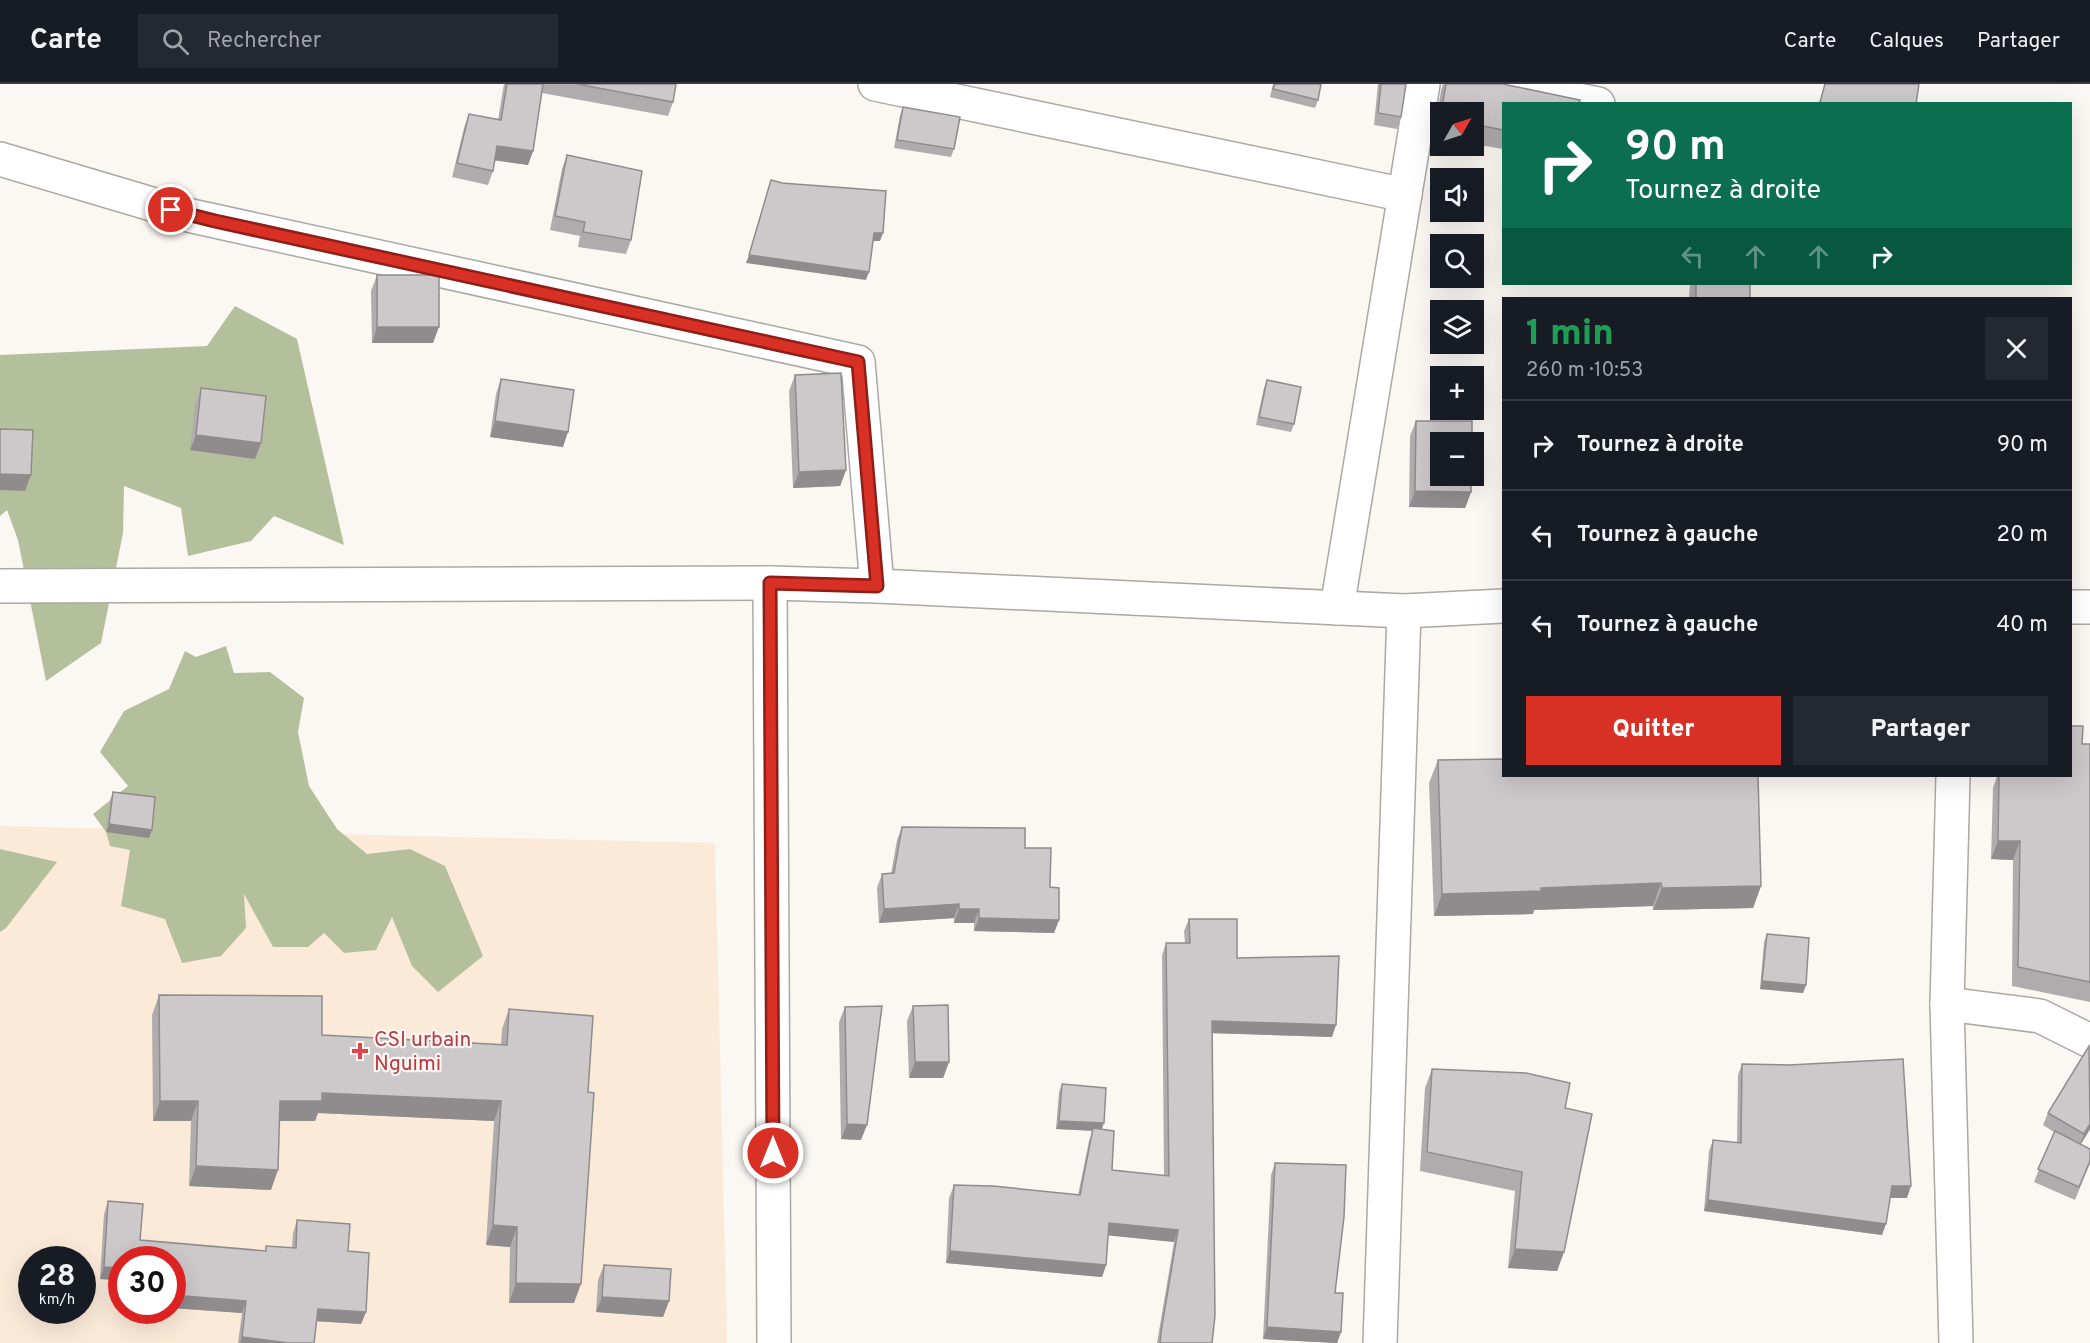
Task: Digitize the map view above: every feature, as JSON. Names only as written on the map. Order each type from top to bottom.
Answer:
[{"type":"main road","points":[[875,84],[1405,195]]},
{"type":"main road","points":[[1337,608],[1423,84]]},
{"type":"main road","points":[[1498,84],[1588,102]]},
{"type":"main road","points":[[0,159],[192,216],[858,362],[877,586]]},
{"type":"main road","points":[[770,583],[774,1343]]},
{"type":"main road","points":[[0,586],[770,583],[1404,611],[1502,606]]},
{"type":"main road","points":[[2072,607],[2090,606]]},
{"type":"main road","points":[[1380,1343],[1404,611]]},
{"type":"main road","points":[[1953,777],[1947,1004],[1956,1343]]},
{"type":"main road","points":[[1947,1004],[2040,1016],[2090,1041]]},
{"type":"shaded area","name":"CSI urbain Nguimi","points":[[0,826],[715,843],[727,1343],[0,1343]]},
{"type":"green space","points":[[235,306],[297,339],[344,545],[274,516],[251,541],[188,556],[181,508],[124,486],[123,533],[101,643],[46,681],[18,540],[7,510],[0,516],[0,355],[207,346]]},
{"type":"green space","points":[[226,646],[234,673],[270,672],[304,698],[298,732],[309,786],[337,829],[367,854],[410,849],[445,866],[483,956],[438,992],[412,966],[392,917],[376,950],[344,953],[324,933],[308,947],[273,947],[244,894],[246,928],[221,956],[182,963],[165,919],[121,906],[130,850],[110,846],[106,832],[93,814],[128,786],[100,752],[124,711],[169,689],[185,651],[196,657]]},
{"type":"green space","points":[[0,849],[57,862],[6,928],[0,932]]},
{"type":"building","points":[[507,84],[543,84],[533,151],[497,146],[493,171],[457,163],[469,114],[501,120]]},
{"type":"building","points":[[577,84],[676,84],[673,102]]},
{"type":"building","points":[[1275,84],[1321,84],[1318,100],[1273,89]]},
{"type":"building","points":[[1381,84],[1406,84],[1401,117],[1378,113]]},
{"type":"building","points":[[1446,84],[1503,84],[1580,100],[1580,102],[1502,102],[1502,130],[1484,126],[1484,102],[1443,102]]},
{"type":"building","points":[[1825,84],[1919,84],[1916,102],[1820,102]]},
{"type":"building","points":[[903,107],[960,117],[954,149],[897,140]]},
{"type":"building","points":[[567,155],[642,171],[631,240],[583,232],[585,222],[555,216]]},
{"type":"building","points":[[771,180],[782,183],[886,191],[883,233],[874,233],[869,272],[749,255]]},
{"type":"building","points":[[377,275],[439,275],[439,327],[377,327]]},
{"type":"building","points":[[1696,285],[1750,285],[1750,297],[1696,297]]},
{"type":"building","points":[[841,373],[846,470],[799,472],[795,375]]},
{"type":"building","points":[[501,379],[574,390],[568,432],[495,421]]},
{"type":"building","points":[[1267,380],[1301,387],[1294,424],[1259,417]]},
{"type":"building","points":[[201,388],[266,396],[261,443],[196,435]]},
{"type":"building","points":[[1416,421],[1472,421],[1472,432],[1430,432],[1430,486],[1471,486],[1471,492],[1415,491]]},
{"type":"building","points":[[0,429],[33,430],[31,475],[0,474]]},
{"type":"building","points":[[2072,726],[2083,726],[2082,744],[2090,744],[2090,982],[2018,967],[2020,841],[1998,841],[1999,777],[2072,777]]},
{"type":"building","points":[[1502,759],[1502,777],[1758,777],[1761,886],[1662,888],[1661,883],[1541,888],[1541,891],[1442,894],[1438,760]]},
{"type":"building","points":[[113,792],[155,797],[152,830],[109,824]]},
{"type":"building","points":[[902,827],[1025,828],[1025,848],[1051,848],[1050,887],[1059,888],[1059,920],[979,918],[979,909],[959,909],[959,904],[884,909],[882,874],[894,873]]},
{"type":"building","points":[[1189,919],[1237,919],[1237,958],[1339,956],[1336,1025],[1212,1021],[1215,1316],[1212,1343],[1160,1343],[1178,1230],[1109,1223],[1106,1265],[950,1251],[954,1185],[993,1186],[1080,1195],[1093,1128],[1114,1131],[1112,1170],[1169,1176],[1166,943],[1190,943]]},
{"type":"building","points":[[1767,934],[1809,938],[1806,985],[1762,981]]},
{"type":"building","points":[[159,995],[322,996],[322,1035],[507,1045],[509,1009],[593,1016],[588,1092],[594,1093],[581,1284],[516,1283],[517,1227],[493,1225],[501,1101],[322,1093],[322,1101],[280,1101],[278,1170],[196,1166],[198,1101],[160,1101]]},
{"type":"building","points":[[948,1005],[949,1062],[915,1062],[913,1006]]},
{"type":"building","points":[[882,1006],[867,1125],[847,1124],[845,1007]]},
{"type":"building","points":[[2089,1046],[2090,1124],[2084,1134],[2048,1113]]},
{"type":"building","points":[[1903,1059],[1911,1186],[1892,1186],[1886,1224],[1708,1200],[1713,1140],[1741,1143],[1742,1064],[1789,1065]]},
{"type":"building","points":[[1432,1069],[1526,1073],[1570,1083],[1565,1108],[1592,1114],[1564,1252],[1515,1249],[1522,1172],[1427,1152]]},
{"type":"building","points":[[1062,1084],[1106,1088],[1104,1123],[1059,1121]]},
{"type":"building","points":[[2055,1131],[2090,1149],[2090,1161],[2079,1187],[2038,1169]]},
{"type":"building","points":[[1275,1163],[1346,1165],[1344,1217],[1335,1293],[1343,1293],[1341,1332],[1267,1327]]},
{"type":"building","points":[[108,1201],[143,1204],[140,1240],[266,1251],[266,1246],[296,1248],[297,1220],[350,1224],[348,1251],[369,1253],[366,1312],[318,1309],[314,1343],[289,1343],[242,1337],[246,1301],[186,1296],[186,1246],[108,1246],[108,1267],[104,1267]]},
{"type":"building","points":[[604,1265],[671,1269],[669,1301],[602,1297]]},
{"type":"place","name":"CSI urbain Nguimi","points":[[360,1051]]},
{"type":"route","points":[[171,210],[858,362],[877,586],[770,583],[773,1153]]}]
